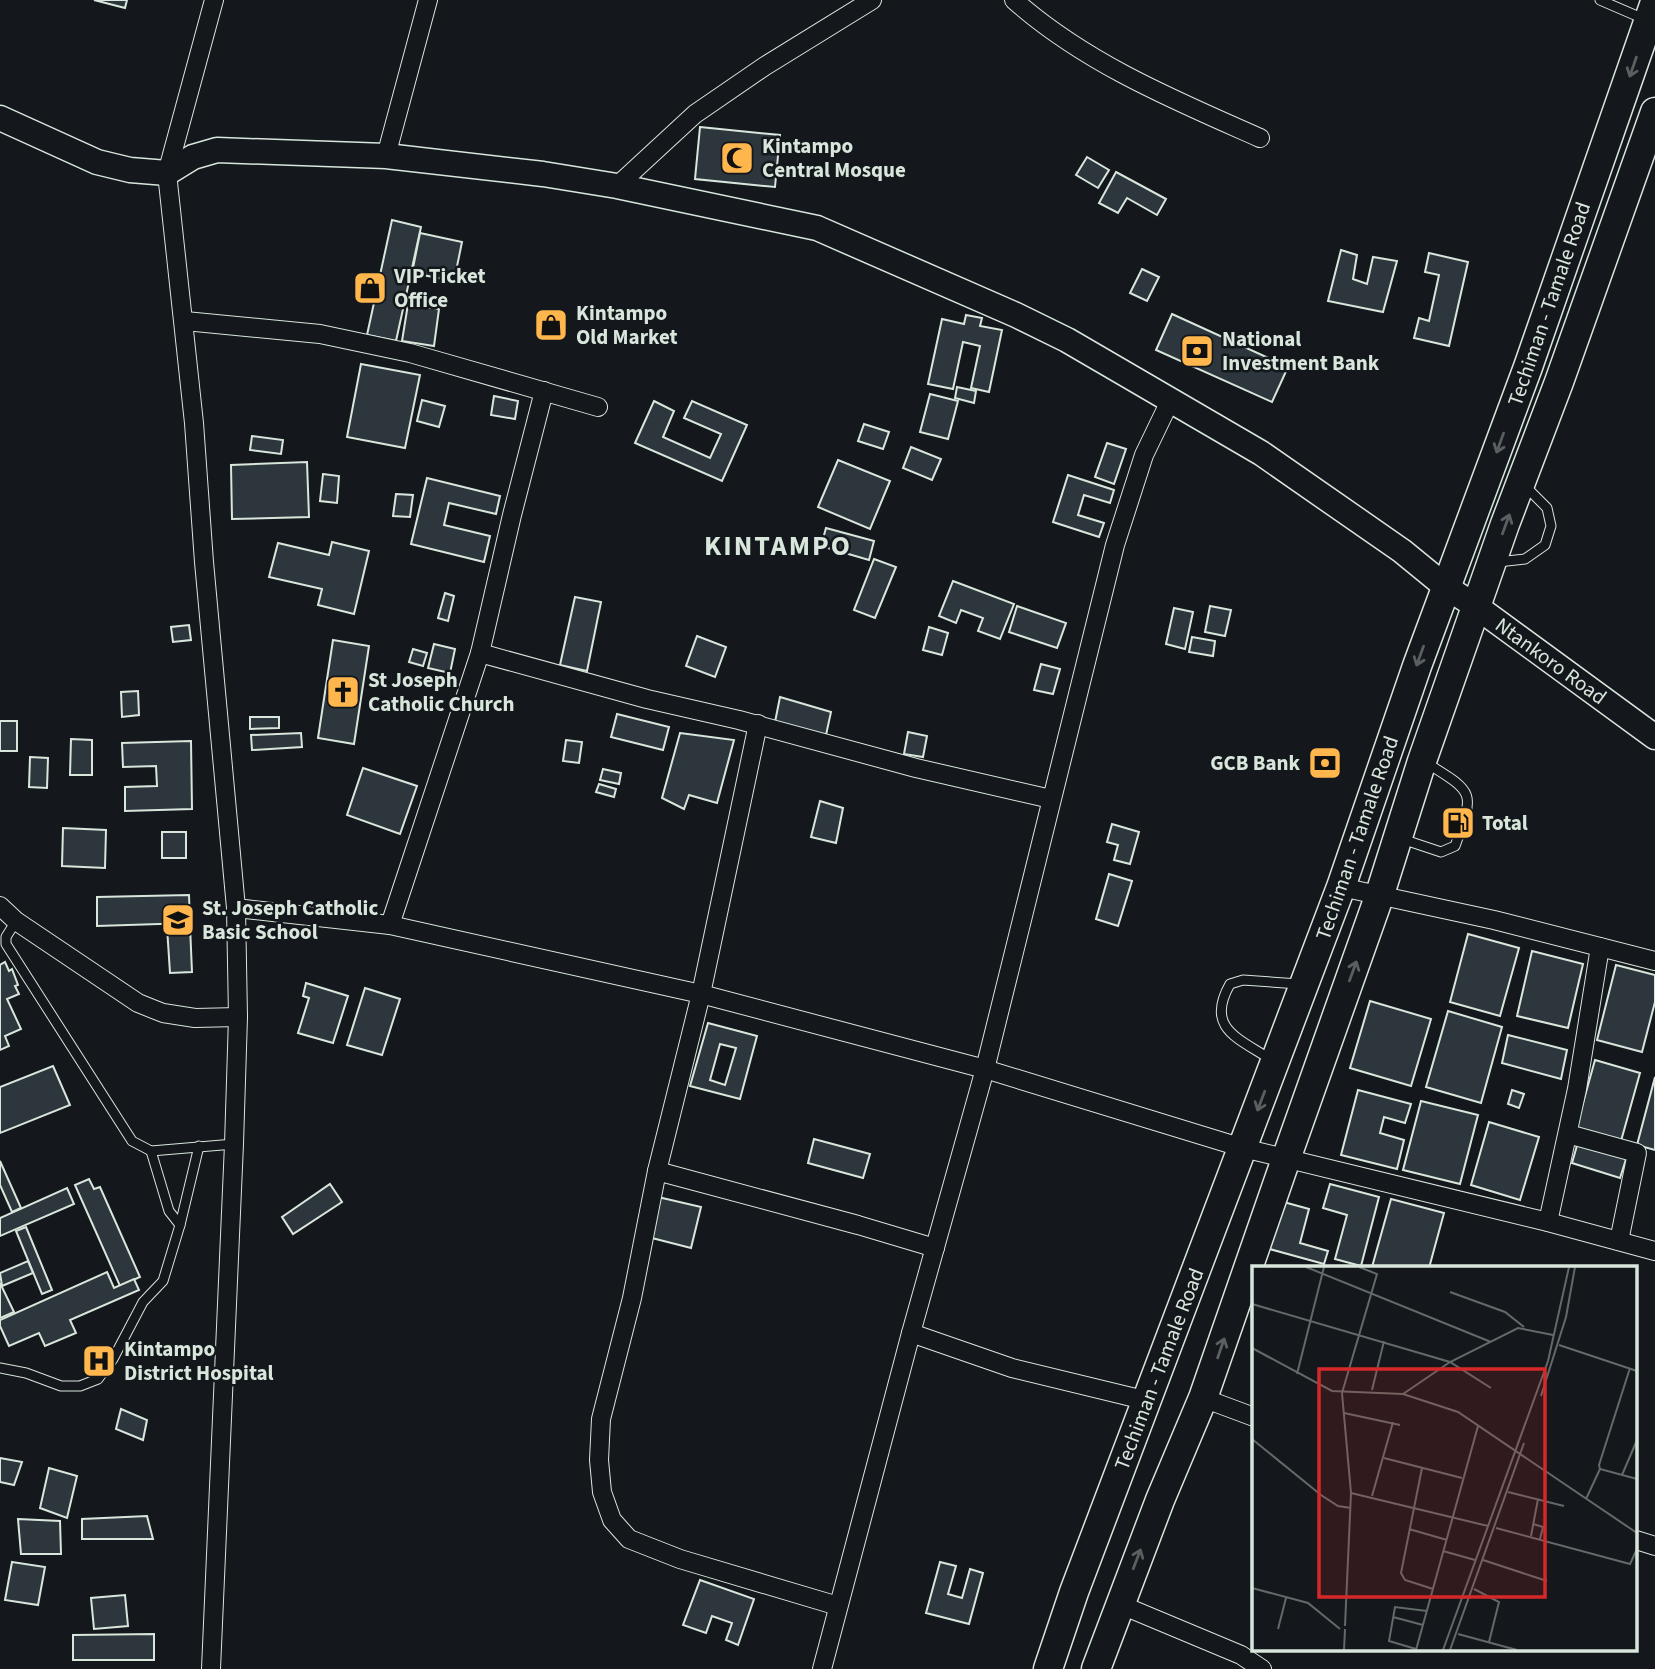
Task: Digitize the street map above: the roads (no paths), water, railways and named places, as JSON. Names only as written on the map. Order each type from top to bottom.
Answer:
[{"type":"highway","name":"Techiman - Tamale Road","points":[[1048,1669],[1074,1592],[1341,887],[1446,587],[1528,367],[1652,11]]},
{"type":"highway","name":"Techiman - Tamale Road","points":[[1096,1669],[1163,1491],[1203,1398],[1380,897],[1422,761],[1655,112]]},
{"type":"highway","points":[[1300,996],[1336,1016]]},
{"type":"main road","points":[[0,118],[97,162],[130,170],[167,173]]},
{"type":"main road","name":"Ntankoro Road","points":[[167,173],[193,157],[217,150],[386,156],[543,174],[617,186],[817,228],[1016,315],[1067,341],[1261,453],[1402,551],[1446,587],[1655,737]]},
{"type":"street","points":[[211,1669],[234,1144],[238,1017],[236,908],[185,321],[167,173],[214,0]]},
{"type":"street","points":[[386,156],[428,0]]},
{"type":"street","points":[[617,186],[695,114],[765,66],[872,0]]},
{"type":"street","points":[[1014,0],[1079,47],[1148,89],[1260,138]]},
{"type":"street","points":[[185,321],[320,334],[410,353],[598,407]]},
{"type":"street","points":[[390,925],[480,653],[544,391]]},
{"type":"street","points":[[822,1669],[911,1333],[985,1069],[1115,545],[1144,455],[1170,401]]},
{"type":"street","points":[[480,653],[647,699],[758,724],[916,768],[1051,799]]},
{"type":"street","points":[[758,724],[701,994],[657,1171],[632,1298],[601,1419],[599,1460],[602,1492],[612,1520],[629,1539],[680,1559],[838,1606]]},
{"type":"street","points":[[1341,887],[1494,920],[1655,961]]},
{"type":"street","points":[[0,906],[16,921],[138,1003],[163,1013],[195,1018],[238,1017]]},
{"type":"street","points":[[236,908],[390,925],[701,994],[985,1069],[1243,1148],[1548,1222],[1655,1251]]},
{"type":"street","points":[[1548,1222],[1577,1089],[1600,947]]},
{"type":"street","points":[[1568,1134],[1637,1153],[1619,1241]]},
{"type":"street","points":[[657,1171],[858,1224],[935,1248]]},
{"type":"street","points":[[911,1333],[1012,1368],[1148,1401]]},
{"type":"street","points":[[1203,1398],[1252,1417]]},
{"type":"street","points":[[1638,1541],[1655,1546]]},
{"type":"street","points":[[1119,1604],[1241,1655],[1262,1669]]},
{"type":"lane","points":[[1600,0],[1652,11]]},
{"type":"lane","points":[[1492,563],[1525,559],[1545,545],[1551,526],[1547,508],[1522,482]]},
{"type":"lane","points":[[1397,837],[1441,852],[1455,846],[1469,806],[1462,785],[1422,761]]},
{"type":"lane","points":[[16,921],[6,937],[6,944],[132,1140],[150,1151],[234,1144]]},
{"type":"lane","points":[[1275,1063],[1232,1034],[1222,1022],[1222,999],[1230,984],[1243,980],[1300,996]]},
{"type":"lane","points":[[0,1368],[26,1373],[61,1386],[80,1386],[97,1379],[113,1359],[143,1302],[163,1281],[180,1226],[199,1146]]},
{"type":"lane","points":[[150,1151],[169,1211],[180,1226]]},
{"type":"place","name":"Kintampo Central Mosque","points":[[737,158]]},
{"type":"place","name":"VIP Ticket Office","points":[[370,288]]},
{"type":"place","name":"Kintampo Old Market","points":[[551,325]]},
{"type":"place","name":"National Investment Bank","points":[[1197,351]]},
{"type":"place","name":"St Joseph Catholic Church","points":[[343,692]]},
{"type":"place","name":"GCB Bank","points":[[1325,763]]},
{"type":"place","name":"Total","points":[[1458,823]]},
{"type":"place","name":"St. Joseph Catholic Basic School","points":[[178,920]]},
{"type":"place","name":"Kintampo District Hospital","points":[[99,1361]]},
{"type":"district","name":"KINTAMPO","points":[[778,545]]}]
